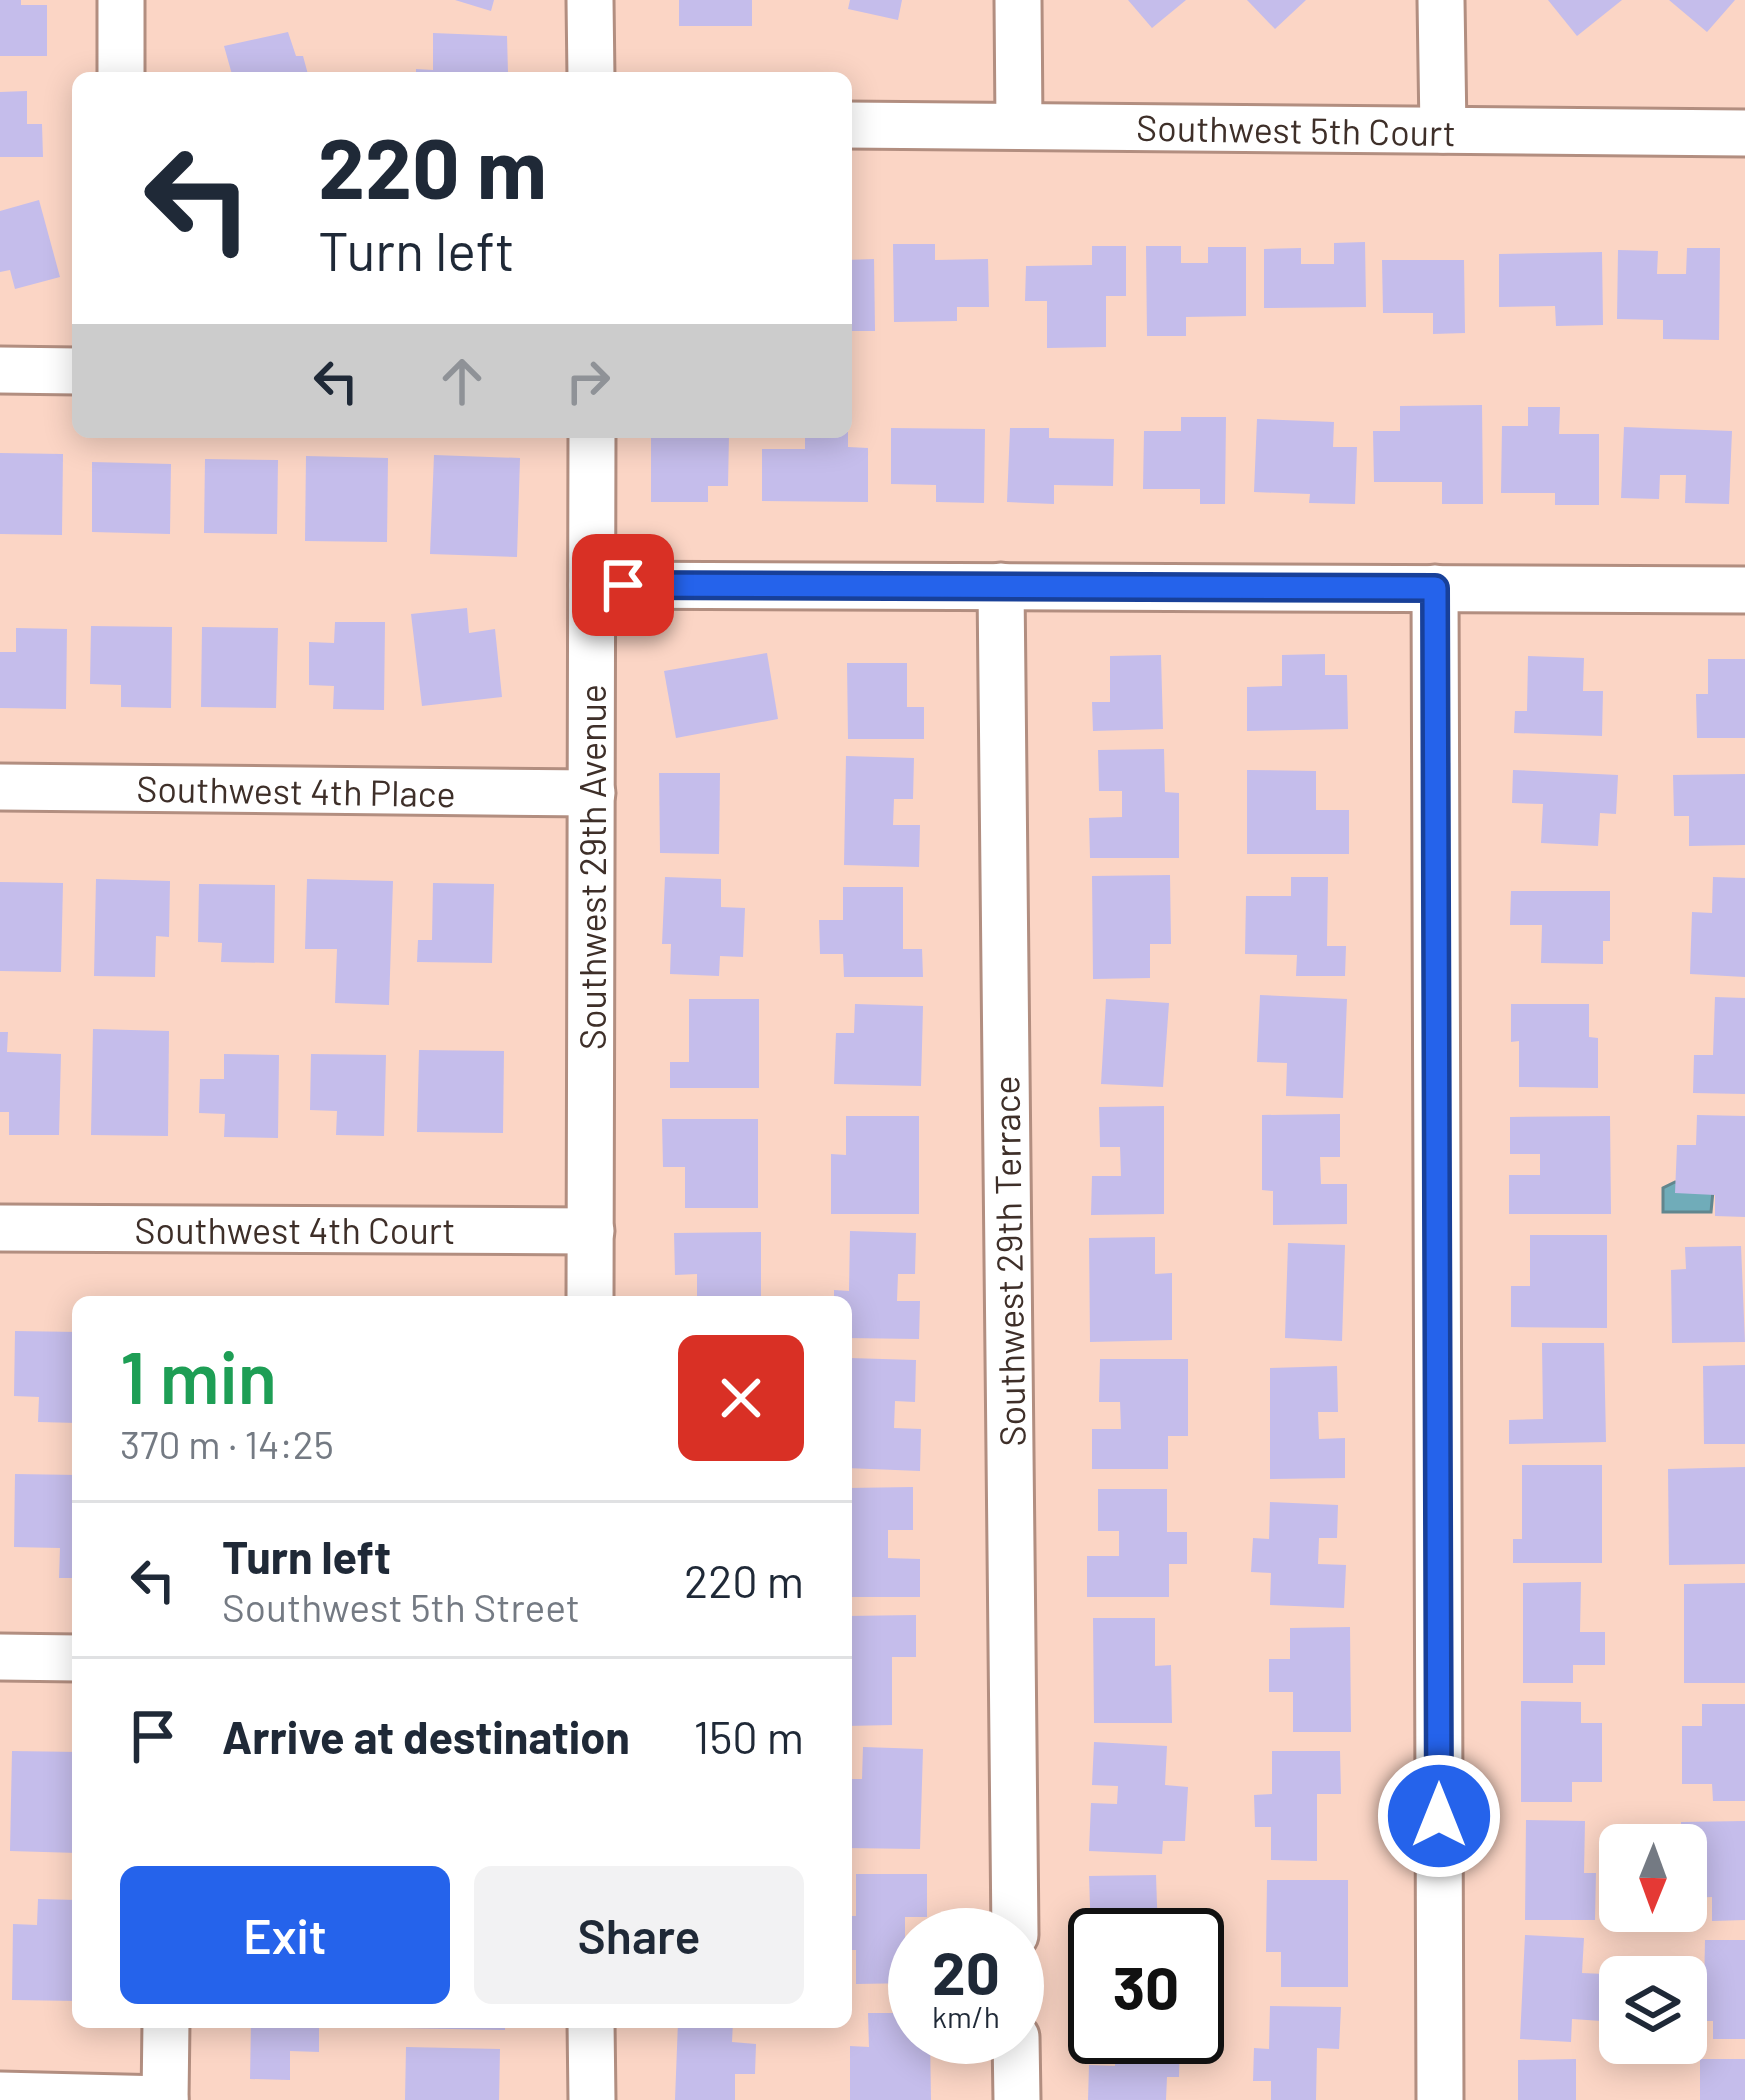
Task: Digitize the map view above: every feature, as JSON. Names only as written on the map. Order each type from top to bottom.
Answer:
[{"type":"street","points":[[121,0],[121,72]]},
{"type":"street","points":[[590,0],[591,72]]},
{"type":"street","points":[[1018,0],[1019,125]]},
{"type":"street","points":[[1441,0],[1443,130]]},
{"type":"street","name":"Southwest 5th Court","points":[[852,125],[1745,133]]},
{"type":"street","points":[[0,370],[72,371]]},
{"type":"street","name":"Southwest 29th Avenue","points":[[590,1296],[592,438]]},
{"type":"street","points":[[592,585],[1745,590]]},
{"type":"street","name":"Southwest 29th Terrace","points":[[1001,586],[1016,1908]]},
{"type":"street","points":[[1435,588],[1440,2100]]},
{"type":"street","name":"Southwest 4th Place","points":[[0,787],[592,794]]},
{"type":"street","name":"Southwest 4th Court","points":[[0,1228],[591,1231]]},
{"type":"street","points":[[0,1657],[72,1658]]},
{"type":"street","points":[[0,2095],[165,2099],[166,2028]]},
{"type":"street","points":[[591,2028],[592,2100]]},
{"type":"street","points":[[1016,2064],[1017,2100]]},
{"type":"water","points":[[1675,1182],[1713,1191],[1711,1212],[1663,1212],[1663,1188]]},
{"type":"building","points":[[0,0],[47,5],[47,56],[0,56]]},
{"type":"building","points":[[455,0],[494,0],[491,11]]},
{"type":"building","points":[[679,0],[752,0],[752,26],[679,26]]},
{"type":"building","points":[[850,0],[902,0],[898,20],[848,9]]},
{"type":"building","points":[[1128,0],[1186,0],[1152,28]]},
{"type":"building","points":[[1247,0],[1306,0],[1275,29]]},
{"type":"building","points":[[1548,0],[1622,0],[1577,36]]},
{"type":"building","points":[[1669,0],[1735,0],[1707,32]]},
{"type":"building","points":[[288,32],[307,72],[231,72],[224,46]]},
{"type":"building","points":[[433,33],[507,36],[508,72],[416,72],[433,70]]},
{"type":"building","points":[[27,91],[27,124],[42,124],[43,157],[0,157],[0,92]]},
{"type":"building","points":[[39,200],[60,277],[15,289],[10,270],[0,272],[0,211]]},
{"type":"building","points":[[1365,242],[1366,307],[1264,308],[1264,249],[1301,248],[1301,264],[1334,264],[1334,243]]},
{"type":"building","points":[[893,244],[935,244],[935,260],[988,259],[989,307],[957,307],[957,321],[894,322]]},
{"type":"building","points":[[1092,246],[1126,246],[1126,296],[1106,296],[1106,347],[1047,348],[1047,301],[1025,301],[1026,266],[1092,265]]},
{"type":"building","points":[[1146,246],[1181,246],[1181,263],[1208,263],[1208,247],[1246,247],[1246,316],[1186,317],[1186,336],[1147,336]]},
{"type":"building","points":[[1687,248],[1720,248],[1719,340],[1663,339],[1663,320],[1617,319],[1618,250],[1658,251],[1657,274],[1686,274]]},
{"type":"building","points":[[1602,252],[1603,325],[1556,326],[1555,306],[1499,307],[1499,254]]},
{"type":"building","points":[[874,259],[875,331],[852,331],[852,260]]},
{"type":"building","points":[[1382,260],[1464,260],[1465,333],[1433,334],[1433,313],[1383,313]]},
{"type":"building","points":[[1482,405],[1483,504],[1442,504],[1442,482],[1374,482],[1373,431],[1400,431],[1400,406]]},
{"type":"building","points":[[1528,407],[1560,407],[1559,434],[1599,434],[1599,505],[1555,505],[1555,493],[1501,493],[1502,426],[1528,426]]},
{"type":"building","points":[[1181,417],[1226,417],[1225,504],[1200,504],[1200,489],[1143,489],[1144,431],[1181,431]]},
{"type":"building","points":[[1257,419],[1334,422],[1333,447],[1357,447],[1355,504],[1309,503],[1310,494],[1254,492]]},
{"type":"building","points":[[1624,427],[1732,431],[1729,504],[1685,503],[1686,475],[1660,475],[1659,499],[1621,498]]},
{"type":"building","points":[[891,428],[985,429],[984,503],[936,502],[936,485],[891,484]]},
{"type":"building","points":[[1010,428],[1049,428],[1049,438],[1114,439],[1113,486],[1054,485],[1054,504],[1007,502]]},
{"type":"building","points":[[651,438],[729,438],[728,486],[708,486],[708,502],[651,502]]},
{"type":"building","points":[[805,438],[848,438],[848,447],[868,448],[868,502],[762,501],[762,449],[805,449]]},
{"type":"building","points":[[0,453],[63,454],[62,535],[0,534]]},
{"type":"building","points":[[434,455],[520,458],[517,557],[430,554]]},
{"type":"building","points":[[306,456],[388,458],[387,542],[305,541]]},
{"type":"building","points":[[205,459],[278,460],[277,534],[204,533]]},
{"type":"building","points":[[92,462],[171,464],[170,534],[92,532]]},
{"type":"building","points":[[467,608],[469,633],[495,629],[502,697],[422,706],[411,614]]},
{"type":"building","points":[[335,622],[385,622],[384,710],[333,709],[334,686],[309,685],[309,642],[334,643]]},
{"type":"building","points":[[91,626],[172,627],[171,708],[121,707],[121,685],[90,684]]},
{"type":"building","points":[[202,627],[278,628],[276,708],[201,707]]},
{"type":"building","points":[[16,628],[67,629],[66,709],[0,708],[0,652],[16,652]]},
{"type":"building","points":[[767,653],[778,719],[676,738],[664,671]]},
{"type":"building","points":[[1325,654],[1325,675],[1347,675],[1348,729],[1247,731],[1247,687],[1282,686],[1282,655]]},
{"type":"building","points":[[1161,655],[1163,729],[1093,731],[1092,702],[1110,702],[1110,656]]},
{"type":"building","points":[[1528,656],[1584,658],[1583,691],[1603,691],[1602,736],[1514,733],[1515,711],[1527,711]]},
{"type":"building","points":[[1708,659],[1745,659],[1745,738],[1697,738],[1696,694],[1708,694]]},
{"type":"building","points":[[847,663],[907,663],[907,707],[924,707],[924,739],[848,739]]},
{"type":"building","points":[[1164,749],[1165,792],[1179,793],[1179,858],[1090,858],[1089,818],[1122,817],[1122,791],[1099,791],[1098,750]]},
{"type":"building","points":[[846,756],[914,758],[913,799],[894,799],[893,825],[920,825],[919,867],[844,865]]},
{"type":"building","points":[[1247,770],[1316,771],[1316,810],[1349,810],[1349,854],[1247,854]]},
{"type":"building","points":[[1513,770],[1618,775],[1616,814],[1600,813],[1598,846],[1541,843],[1543,804],[1512,803]]},
{"type":"building","points":[[659,773],[720,773],[719,854],[660,853]]},
{"type":"building","points":[[1745,774],[1745,845],[1689,846],[1689,816],[1674,816],[1673,775]]},
{"type":"building","points":[[1170,875],[1171,944],[1150,944],[1150,978],[1093,979],[1092,876]]},
{"type":"building","points":[[665,877],[721,879],[721,907],[745,908],[743,957],[720,956],[719,976],[670,974],[671,944],[662,944]]},
{"type":"building","points":[[1291,877],[1328,877],[1327,946],[1346,946],[1345,976],[1296,976],[1297,955],[1245,954],[1246,896],[1291,896]]},
{"type":"building","points":[[1713,877],[1745,878],[1745,977],[1690,974],[1692,912],[1712,913]]},
{"type":"building","points":[[96,879],[170,881],[169,937],[156,936],[155,977],[94,976]]},
{"type":"building","points":[[307,879],[393,881],[389,1005],[335,1003],[337,949],[305,949]]},
{"type":"building","points":[[0,882],[63,883],[61,972],[0,971]]},
{"type":"building","points":[[433,883],[494,884],[492,963],[417,962],[418,940],[432,940]]},
{"type":"building","points":[[199,884],[275,885],[274,963],[221,962],[222,943],[198,942]]},
{"type":"building","points":[[843,887],[903,887],[903,949],[922,949],[923,977],[844,977],[843,954],[820,954],[819,920],[843,920]]},
{"type":"building","points":[[1511,891],[1610,891],[1610,941],[1603,941],[1603,964],[1541,963],[1542,925],[1510,925]]},
{"type":"building","points":[[1260,995],[1347,999],[1343,1098],[1286,1096],[1287,1063],[1257,1062]]},
{"type":"building","points":[[1715,997],[1745,998],[1745,1094],[1693,1093],[1694,1055],[1713,1055]]},
{"type":"building","points":[[689,999],[759,999],[759,1088],[670,1088],[670,1062],[689,1062]]},
{"type":"building","points":[[1106,999],[1169,1003],[1163,1087],[1101,1084]]},
{"type":"building","points":[[855,1004],[923,1006],[921,1086],[834,1084],[836,1033],[854,1033]]},
{"type":"building","points":[[1511,1004],[1589,1004],[1589,1037],[1598,1038],[1598,1088],[1519,1087],[1519,1041],[1511,1042]]},
{"type":"building","points":[[93,1029],[169,1031],[168,1136],[91,1135]]},
{"type":"building","points":[[0,1032],[8,1032],[7,1052],[61,1054],[59,1135],[9,1135],[9,1112],[0,1112]]},
{"type":"building","points":[[419,1050],[504,1051],[503,1133],[417,1132]]},
{"type":"building","points":[[224,1054],[279,1055],[278,1138],[224,1137],[225,1114],[199,1113],[200,1079],[224,1079]]},
{"type":"building","points":[[311,1054],[386,1055],[384,1136],[336,1135],[337,1111],[310,1110]]},
{"type":"building","points":[[1164,1106],[1164,1214],[1091,1215],[1092,1176],[1121,1176],[1120,1147],[1100,1147],[1099,1107]]},
{"type":"building","points":[[1340,1114],[1340,1157],[1320,1157],[1321,1184],[1347,1184],[1347,1224],[1273,1225],[1273,1191],[1262,1190],[1262,1115]]},
{"type":"building","points":[[1697,1115],[1745,1116],[1745,1217],[1715,1216],[1715,1195],[1675,1193],[1677,1145],[1696,1145]]},
{"type":"building","points":[[846,1116],[919,1116],[919,1214],[831,1214],[831,1154],[846,1155]]},
{"type":"building","points":[[1610,1116],[1611,1214],[1509,1214],[1509,1175],[1540,1175],[1540,1154],[1510,1154],[1510,1117]]},
{"type":"building","points":[[662,1119],[758,1119],[758,1208],[685,1208],[685,1167],[663,1167]]},
{"type":"building","points":[[850,1231],[916,1233],[915,1274],[898,1274],[897,1301],[920,1301],[919,1339],[852,1338],[852,1296],[834,1296],[834,1290],[849,1291]]},
{"type":"building","points":[[761,1232],[761,1296],[697,1296],[697,1274],[675,1275],[674,1233]]},
{"type":"building","points":[[1530,1235],[1607,1235],[1607,1328],[1511,1327],[1511,1286],[1530,1286]]},
{"type":"building","points":[[1155,1237],[1155,1274],[1172,1273],[1172,1340],[1090,1342],[1089,1238]]},
{"type":"building","points":[[1288,1243],[1345,1245],[1342,1341],[1285,1338]]},
{"type":"building","points":[[1741,1246],[1745,1342],[1672,1343],[1671,1270],[1686,1269],[1685,1247]]},
{"type":"building","points":[[15,1331],[72,1332],[72,1423],[38,1422],[39,1397],[14,1396]]},
{"type":"building","points":[[1542,1343],[1604,1343],[1606,1442],[1509,1444],[1509,1420],[1543,1419]]},
{"type":"building","points":[[852,1358],[916,1360],[915,1402],[895,1401],[894,1428],[921,1429],[920,1471],[852,1468]]},
{"type":"building","points":[[1100,1359],[1188,1359],[1188,1436],[1168,1436],[1168,1469],[1092,1469],[1092,1429],[1121,1429],[1120,1402],[1099,1402]]},
{"type":"building","points":[[1745,1365],[1745,1444],[1704,1444],[1703,1366]]},
{"type":"building","points":[[1337,1366],[1338,1412],[1318,1412],[1319,1439],[1345,1438],[1345,1478],[1270,1479],[1270,1368]]},
{"type":"building","points":[[1522,1465],[1602,1465],[1602,1563],[1513,1563],[1513,1539],[1522,1539]]},
{"type":"building","points":[[1745,1467],[1745,1564],[1669,1565],[1668,1469]]},
{"type":"building","points":[[15,1474],[72,1475],[72,1578],[59,1578],[60,1548],[14,1547]]},
{"type":"building","points":[[913,1487],[913,1530],[888,1530],[888,1558],[920,1559],[920,1597],[852,1597],[852,1488]]},
{"type":"building","points":[[1098,1489],[1167,1489],[1167,1532],[1187,1532],[1187,1564],[1169,1564],[1169,1597],[1087,1597],[1087,1556],[1119,1556],[1119,1531],[1098,1531]]},
{"type":"building","points":[[1270,1502],[1338,1505],[1337,1538],[1319,1538],[1318,1564],[1346,1565],[1344,1608],[1270,1605],[1271,1573],[1251,1572],[1253,1538],[1269,1539]]},
{"type":"building","points":[[1581,1582],[1580,1632],[1605,1632],[1605,1665],[1573,1665],[1573,1683],[1523,1683],[1523,1583]]},
{"type":"building","points":[[1745,1583],[1745,1683],[1684,1683],[1684,1584]]},
{"type":"building","points":[[916,1615],[916,1657],[892,1657],[892,1725],[852,1726],[852,1616]]},
{"type":"building","points":[[1093,1618],[1155,1618],[1155,1666],[1171,1665],[1172,1723],[1094,1723]]},
{"type":"building","points":[[1350,1627],[1351,1732],[1293,1732],[1293,1692],[1269,1692],[1269,1659],[1290,1659],[1290,1628]]},
{"type":"building","points":[[1521,1701],[1581,1702],[1581,1723],[1602,1723],[1602,1782],[1572,1782],[1572,1802],[1521,1802]]},
{"type":"building","points":[[1702,1704],[1745,1704],[1745,1801],[1713,1801],[1712,1784],[1682,1784],[1682,1726],[1702,1726]]},
{"type":"building","points":[[1094,1742],[1167,1746],[1165,1785],[1188,1787],[1185,1841],[1163,1841],[1162,1854],[1089,1851],[1091,1803],[1117,1804],[1118,1786],[1092,1785]]},
{"type":"building","points":[[863,1747],[923,1749],[920,1849],[852,1848],[852,1779],[862,1779]]},
{"type":"building","points":[[12,1751],[72,1752],[72,1853],[10,1851]]},
{"type":"building","points":[[1272,1751],[1340,1751],[1341,1794],[1317,1794],[1317,1861],[1271,1860],[1271,1827],[1255,1827],[1254,1795],[1272,1794]]},
{"type":"building","points":[[1526,1820],[1585,1821],[1584,1873],[1596,1873],[1595,1920],[1525,1920]]},
{"type":"building","points":[[1745,1821],[1745,1920],[1712,1921],[1712,1897],[1707,1897],[1707,1824],[1681,1822]]},
{"type":"building","points":[[856,1874],[927,1874],[927,1908],[888,1908],[888,1983],[856,1984],[852,1916],[856,1916]]},
{"type":"building","points":[[1156,1875],[1157,1908],[1090,1908],[1089,1876]]},
{"type":"building","points":[[1267,1880],[1348,1880],[1348,1987],[1281,1987],[1281,1952],[1266,1952]]},
{"type":"building","points":[[38,1899],[72,1900],[72,2001],[12,2000],[13,1924],[37,1925]]},
{"type":"building","points":[[1525,1935],[1584,1938],[1582,1973],[1599,1974],[1599,2021],[1572,2019],[1571,2042],[1520,2039]]},
{"type":"building","points":[[1705,1940],[1745,1940],[1745,2039],[1713,2039],[1713,2021],[1707,2021]]},
{"type":"building","points":[[1270,2006],[1341,2007],[1339,2049],[1317,2048],[1316,2100],[1271,2100],[1271,2081],[1253,2081],[1254,2048],[1269,2049]]},
{"type":"building","points":[[868,2013],[888,2013],[888,2064],[930,2064],[931,2100],[850,2100],[850,2046],[869,2047]]},
{"type":"building","points":[[251,2028],[319,2028],[319,2052],[290,2051],[290,2080],[250,2079]]},
{"type":"building","points":[[399,2028],[505,2028],[505,2030]]},
{"type":"building","points":[[678,2028],[733,2028],[732,2042],[756,2044],[755,2074],[735,2074],[735,2100],[675,2100]]},
{"type":"building","points":[[406,2047],[500,2049],[499,2100],[405,2100]]},
{"type":"building","points":[[1576,2059],[1576,2100],[1518,2100],[1518,2060]]},
{"type":"building","points":[[1707,2059],[1745,2059],[1745,2100],[1700,2100],[1700,2064],[1707,2064]]},
{"type":"building","points":[[1179,2064],[1179,2077],[1167,2077],[1166,2100],[1088,2100],[1089,2065]]},
{"type":"route","points":[[623,585],[1435,588],[1439,1816]]}]
